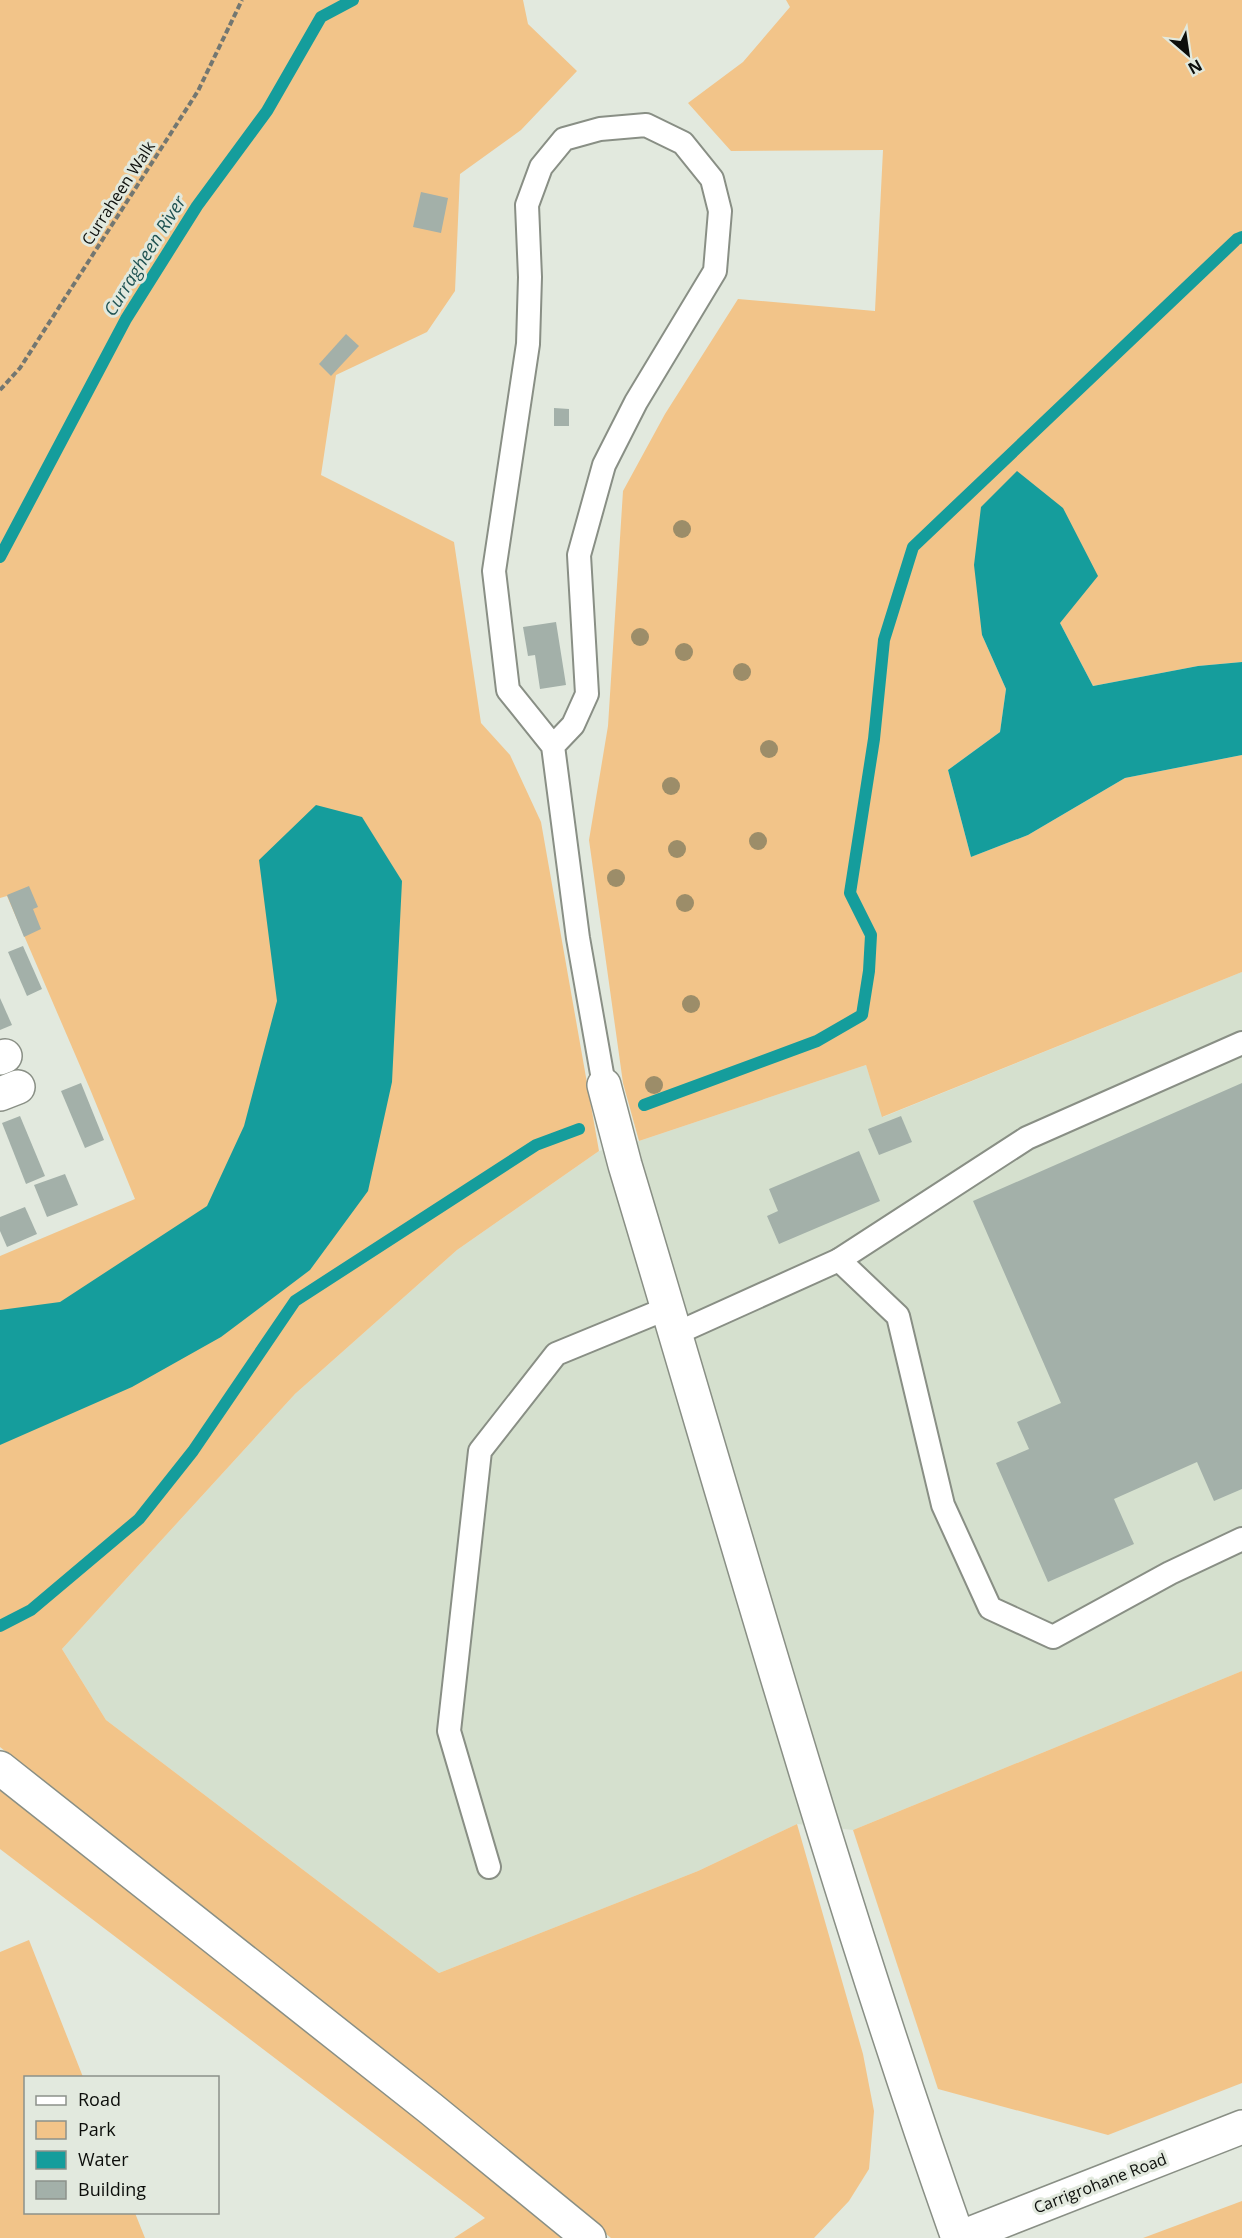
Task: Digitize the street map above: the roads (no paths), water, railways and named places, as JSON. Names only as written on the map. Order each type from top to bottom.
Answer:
[{"type":"main road","points":[[604,1085],[625,1165],[824,1833],[905,2087],[958,2238]]},
{"type":"main road","points":[[0,1768],[430,2108],[589,2238]]},
{"type":"main road","name":"Carrigrohane Road","points":[[958,2238],[1242,2127]]},
{"type":"lane","points":[[554,746],[573,725],[587,694],[579,555],[604,465],[636,402],[715,271],[720,211],[712,179],[683,143],[646,125],[600,129],[564,139],[541,167],[527,205],[530,277],[528,344],[494,572],[507,690],[554,746],[578,938],[604,1085]]},
{"type":"lane","points":[[489,1866],[449,1731],[480,1451],[556,1354],[672,1321],[839,1260],[1027,1138],[1242,1043]]},
{"type":"lane","points":[[839,1260],[898,1316],[944,1505],[990,1608],[1053,1637],[1170,1573],[1242,1539]]},
{"type":"water","points":[[1017,471],[1063,508],[1098,576],[1060,623],[1093,686],[1198,666],[1242,662],[1242,755],[1125,778],[1028,835],[971,857],[948,770],[1000,732],[1006,689],[982,635],[974,565],[981,507]]},
{"type":"water","points":[[316,805],[362,817],[402,881],[392,1082],[368,1191],[310,1270],[221,1337],[132,1387],[0,1445],[0,1310],[60,1302],[207,1206],[244,1126],[277,1001],[259,860]]},
{"type":"waterway","name":"Curragheen River","points":[[0,557],[126,319],[197,206],[267,111],[321,17],[353,0]]},
{"type":"waterway","points":[[644,1105],[817,1041],[862,1015],[869,971],[871,935],[850,893],[874,739],[884,640],[913,547],[1237,239],[1242,237]]},
{"type":"waterway","points":[[0,1626],[31,1610],[139,1519],[193,1451],[295,1301],[536,1145],[579,1129]]}]
